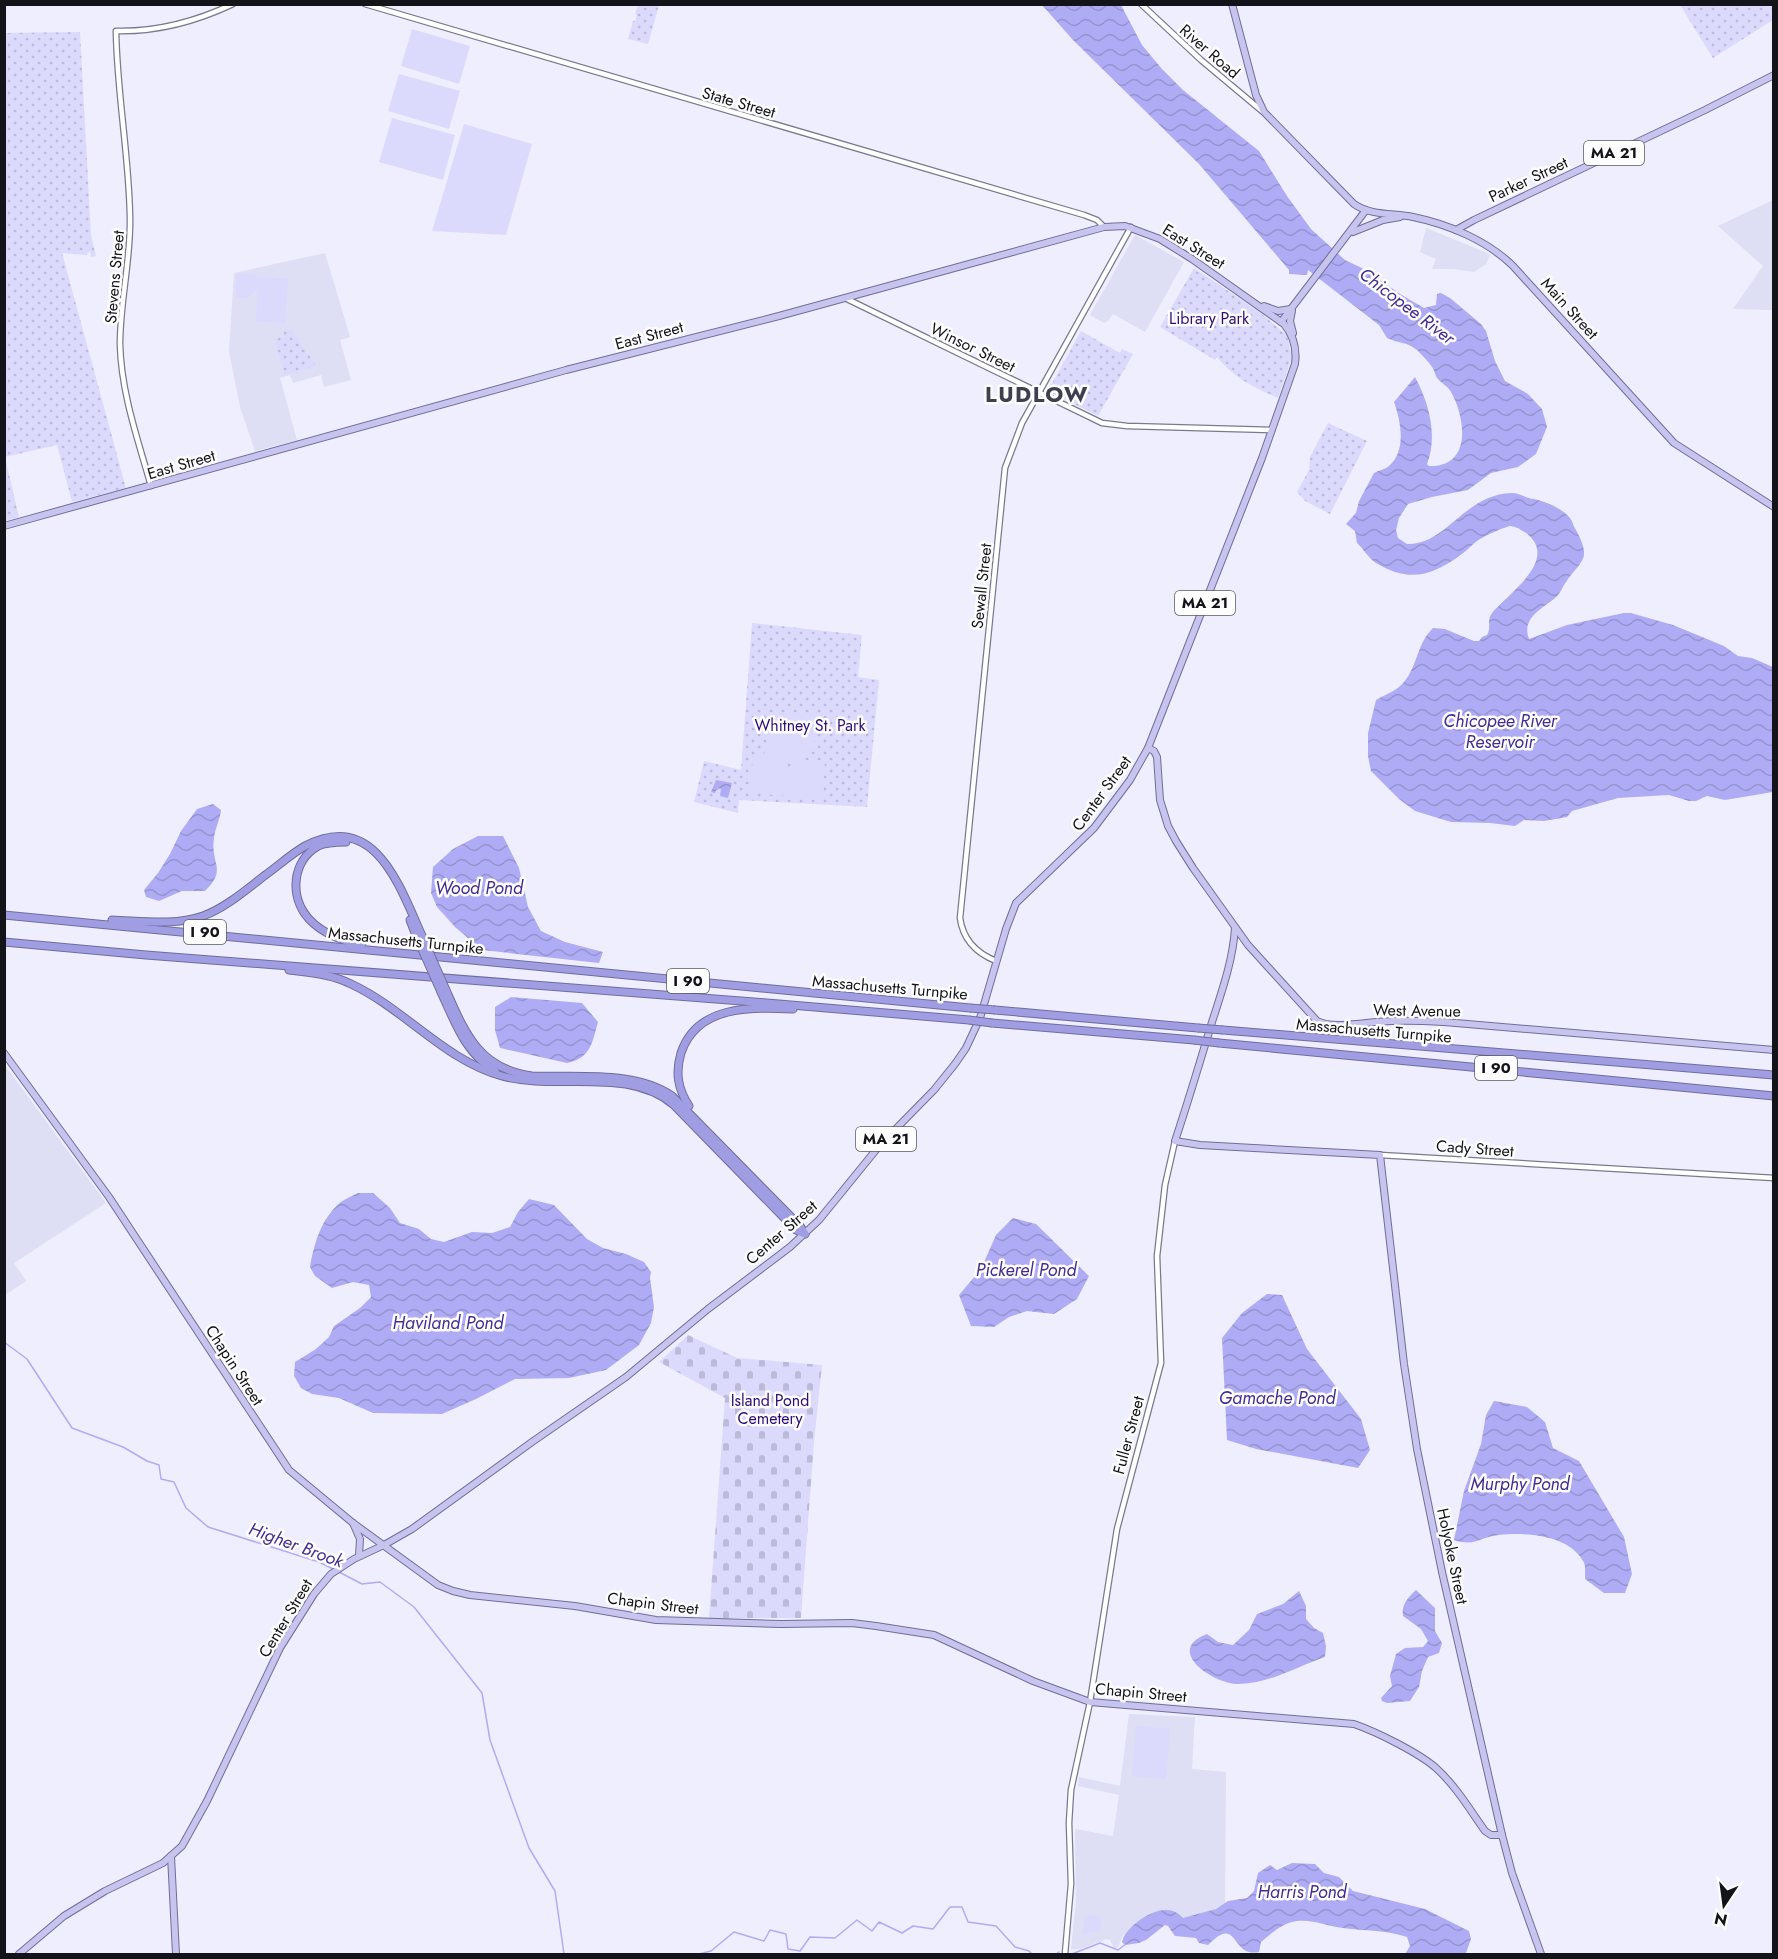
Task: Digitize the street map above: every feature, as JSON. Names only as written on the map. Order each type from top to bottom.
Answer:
[{"type":"highway","points":[[30,917],[167,922],[193,919],[216,910],[307,845],[326,838],[343,837],[367,844],[386,863],[444,991],[466,1034],[480,1051],[495,1064],[524,1075],[621,1079],[648,1083],[672,1095],[800,1226],[805,1234]]},
{"type":"highway","points":[[406,952],[355,944],[329,934],[315,925],[304,913],[296,893],[296,879],[304,859],[320,845],[338,842],[354,843],[369,850],[385,867],[420,938]]},
{"type":"highway","name":"Massachusetts Turnpike","points":[[4,915],[970,1008],[1773,1075]]},
{"type":"highway","name":"Massachusetts Turnpike","points":[[4,942],[969,1020],[1773,1096]]},
{"type":"highway","points":[[222,961],[322,974],[341,979],[369,993],[476,1066],[503,1076],[532,1081],[631,1085],[643,1087],[663,1096],[796,1230],[805,1234]]},
{"type":"highway","points":[[444,991],[462,1038],[478,1058],[501,1074],[532,1081]]},
{"type":"highway","points":[[696,1119],[679,1087],[678,1067],[686,1042],[707,1020],[722,1013],[744,1009],[881,1013]]},
{"type":"main road","points":[[1232,4],[1256,95],[1264,112]]},
{"type":"main road","name":"Parker Street","points":[[1456,230],[1773,76]]},
{"type":"main road","name":"Main Street","points":[[1264,112],[1354,204],[1366,210],[1434,222],[1456,230],[1494,250],[1510,263],[1674,443],[1773,507]]},
{"type":"main road","points":[[1295,343],[1288,329],[1281,322],[1366,210]]},
{"type":"main road","points":[[1348,236],[1361,227],[1406,216]]},
{"type":"main road","name":"East Street","points":[[4,526],[433,407],[1104,227],[1131,227],[1172,245],[1281,322]]},
{"type":"main road","points":[[1252,302],[1275,310],[1292,309]]},
{"type":"main road","name":"Center Street","points":[[19,1954],[83,1903],[124,1881],[147,1872],[171,1856],[185,1843],[280,1648],[314,1593],[337,1568],[384,1545],[436,1513],[532,1442],[626,1377],[708,1309],[805,1234],[824,1215],[880,1145],[948,1075],[971,1038],[981,1013],[1016,903],[1094,828],[1130,779],[1159,724],[1272,430],[1295,364],[1295,343],[1290,321],[1292,309]]},
{"type":"main road","name":"West Avenue","points":[[1148,748],[1157,757],[1160,800],[1168,826],[1192,868],[1235,928],[1291,995],[1311,1017],[1324,1024],[1391,1021],[1444,1022],[1773,1050]]},
{"type":"main road","name":"Fuller Street","points":[[1175,1141],[1223,988],[1234,946],[1235,928]]},
{"type":"main road","name":"Chapin Street","points":[[4,1053],[109,1197],[289,1470],[353,1523],[438,1584],[470,1595],[575,1606],[682,1623],[852,1623],[934,1635],[1033,1681],[1090,1702],[1344,1722],[1365,1728],[1425,1759],[1448,1780],[1485,1831],[1491,1835],[1502,1835]]},
{"type":"main road","name":"Cady Street","points":[[1175,1141],[1200,1145],[1380,1155]]},
{"type":"main road","name":"Holyoke Street","points":[[1380,1155],[1404,1364],[1417,1449],[1442,1572],[1502,1835],[1512,1873],[1541,1954]]},
{"type":"main road","points":[[353,1523],[360,1539],[359,1556]]},
{"type":"main road","points":[[171,1856],[176,1954]]},
{"type":"street","name":"Stevens Street","points":[[151,486],[128,404],[121,358],[120,343],[130,250],[130,215],[119,97],[116,31],[172,27],[202,18],[233,4]]},
{"type":"street","name":"State Street","points":[[365,4],[1098,219],[1104,227]]},
{"type":"street","name":"River Road","points":[[1141,4],[1201,60],[1264,112]]},
{"type":"street","name":"Sewall Street","points":[[996,961],[973,948],[961,925],[960,909],[1005,468],[1015,440],[1038,393],[1131,227]]},
{"type":"street","name":"Winsor Street","points":[[842,297],[1102,423],[1272,430]]},
{"type":"street","name":"Fuller Street","points":[[1065,1954],[1071,1884],[1070,1798],[1090,1702],[1117,1532],[1161,1363],[1157,1256],[1165,1185],[1175,1141]]},
{"type":"street","name":"Cady Street","points":[[1380,1155],[1773,1178]]},
{"type":"shaded area","points":[[1773,200],[1773,310],[1733,309],[1763,266],[1718,226]]},
{"type":"shaded area","points":[[1426,228],[1487,253],[1490,255],[1486,264],[1474,272],[1432,269],[1436,259],[1420,252]]},
{"type":"shaded area","points":[[1135,235],[1184,262],[1145,332],[1113,314],[1104,323],[1090,315]]},
{"type":"shaded area","points":[[325,253],[350,337],[340,340],[351,380],[324,387],[321,375],[293,383],[290,375],[280,378],[297,440],[255,451],[240,407],[229,352],[234,273]]},
{"type":"shaded area","points":[[4,1064],[106,1203],[14,1263],[26,1281],[5,1295]]},
{"type":"shaded area","points":[[1129,1714],[1195,1717],[1192,1769],[1226,1772],[1225,1904],[1187,1922],[1176,1914],[1123,1935],[1118,1947],[1114,1948],[1110,1940],[1106,1939],[1081,1949],[1071,1949],[1076,1902],[1075,1829],[1113,1836],[1119,1795],[1078,1786],[1079,1777],[1120,1786]]},
{"type":"green space","points":[[638,5],[659,5],[648,44],[628,39],[637,15],[635,14]]},
{"type":"green space","points":[[1680,5],[1773,5],[1773,20],[1713,58]]},
{"type":"green space","points":[[412,29],[470,46],[459,84],[401,66]]},
{"type":"green space","points":[[80,32],[91,235],[96,256],[91,257],[90,251],[86,255],[62,253],[126,488],[72,502],[57,445],[5,457],[5,33]]},
{"type":"green space","points":[[399,74],[460,91],[449,129],[388,111]]},
{"type":"green space","points":[[392,118],[455,135],[443,180],[379,162]]},
{"type":"green space","points":[[464,124],[532,144],[506,235],[432,231]]},
{"type":"green space","name":"Library Park","points":[[1194,268],[1258,311],[1287,335],[1292,357],[1278,398],[1244,381],[1230,371],[1217,357],[1215,360],[1160,327]]},
{"type":"green space","points":[[241,273],[255,275],[258,281],[258,277],[288,279],[285,323],[256,321],[258,288],[248,298],[236,298],[236,275]]},
{"type":"green space","points":[[292,329],[316,366],[287,374],[284,373],[275,339],[284,337],[284,331]]},
{"type":"green space","points":[[1081,331],[1120,353],[1122,349],[1133,354],[1098,416],[1048,391]]},
{"type":"green space","points":[[1328,423],[1367,441],[1330,514],[1305,501],[1297,492],[1309,470],[1310,457]]},
{"type":"green space","points":[[5,457],[19,517],[5,521]]},
{"type":"green space","name":"Whitney St. Park","points":[[752,623],[862,635],[858,677],[879,680],[867,807],[739,800],[738,813],[694,802],[704,761],[741,770]]},
{"type":"green space","points":[[770,712],[819,716],[816,735],[811,747],[802,756],[785,765],[788,774],[792,766],[809,760],[825,762],[821,799],[750,793],[753,756],[764,756]]},
{"type":"green space","name":"Island Pond Cemetery","points":[[688,1335],[737,1358],[822,1365],[801,1618],[709,1618],[725,1398],[659,1362]]},
{"type":"green space","points":[[1136,1726],[1170,1729],[1166,1779],[1132,1776]]},
{"type":"green space","points":[[1085,1916],[1100,1917],[1101,1928],[1099,1931],[1083,1934]]},
{"type":"water","points":[[1042,5],[1121,5],[1142,45],[1162,69],[1183,90],[1259,151],[1311,229],[1345,260],[1366,270],[1424,308],[1436,305],[1437,294],[1441,293],[1481,324],[1486,331],[1495,361],[1505,381],[1528,394],[1542,409],[1547,427],[1536,454],[1518,467],[1491,473],[1468,490],[1408,504],[1399,518],[1396,530],[1398,538],[1407,544],[1434,537],[1481,502],[1495,496],[1512,493],[1549,504],[1563,511],[1571,520],[1581,540],[1583,559],[1557,596],[1531,619],[1527,631],[1529,639],[1567,625],[1631,613],[1673,625],[1724,646],[1738,656],[1752,658],[1773,667],[1773,792],[1725,800],[1707,796],[1696,801],[1689,801],[1669,795],[1618,798],[1572,811],[1567,817],[1544,821],[1524,820],[1515,826],[1451,822],[1415,811],[1399,799],[1371,771],[1368,756],[1368,733],[1376,700],[1395,690],[1404,682],[1424,640],[1433,628],[1445,629],[1474,641],[1479,641],[1487,635],[1492,613],[1532,570],[1537,550],[1533,540],[1519,529],[1510,526],[1475,542],[1441,568],[1410,575],[1388,569],[1368,556],[1357,543],[1355,531],[1346,524],[1356,513],[1359,501],[1374,473],[1388,467],[1398,453],[1401,436],[1394,402],[1415,377],[1428,409],[1432,431],[1427,464],[1429,466],[1443,464],[1453,459],[1462,440],[1460,415],[1451,392],[1437,378],[1433,369],[1417,350],[1387,338],[1379,325],[1308,270],[1307,275],[1289,274],[1289,270],[1199,164],[1073,40]]},
{"type":"water","points":[[716,780],[732,783],[728,798],[720,796],[721,789],[717,788],[715,793],[711,792]]},
{"type":"water","points":[[213,804],[221,810],[213,847],[217,871],[212,883],[205,891],[182,891],[159,901],[146,897],[144,890],[170,854],[181,831],[197,809]]},
{"type":"water","name":"Wood Pond","points":[[478,836],[503,836],[519,868],[528,907],[541,931],[565,942],[603,952],[599,963],[482,950],[455,927],[437,907],[431,893],[433,867],[453,849]]},
{"type":"water","points":[[511,997],[582,1003],[598,1022],[589,1049],[575,1061],[567,1063],[500,1048],[495,1030],[495,1007]]},
{"type":"water","name":"Haviland Pond","points":[[358,1193],[373,1193],[390,1208],[400,1223],[419,1229],[431,1239],[444,1242],[472,1232],[492,1233],[510,1227],[518,1212],[529,1199],[554,1205],[587,1239],[603,1248],[644,1262],[651,1272],[654,1307],[651,1323],[639,1345],[606,1370],[569,1378],[515,1379],[442,1414],[373,1413],[339,1398],[312,1394],[301,1388],[294,1376],[295,1362],[316,1349],[329,1337],[334,1326],[360,1308],[371,1297],[369,1285],[353,1282],[332,1288],[315,1276],[310,1267],[316,1241],[328,1216],[341,1202]]},
{"type":"water","name":"Pickerel Pond","points":[[1013,1218],[1036,1224],[1089,1276],[1077,1299],[1054,1314],[1027,1311],[1009,1317],[994,1327],[971,1326],[959,1295],[981,1269],[996,1235]]},
{"type":"water","name":"Gamache Pond","points":[[1267,1294],[1282,1295],[1307,1349],[1361,1419],[1370,1450],[1358,1468],[1256,1449],[1227,1440],[1222,1338],[1242,1313]]},
{"type":"water","name":"Murphy Pond","points":[[1494,1401],[1527,1407],[1545,1422],[1553,1448],[1579,1461],[1624,1537],[1632,1574],[1625,1593],[1604,1593],[1585,1579],[1583,1561],[1576,1552],[1546,1537],[1510,1534],[1492,1536],[1473,1542],[1454,1540],[1464,1491],[1481,1444],[1486,1415]]},
{"type":"water","points":[[1416,1590],[1435,1608],[1435,1631],[1442,1643],[1439,1653],[1428,1657],[1419,1687],[1410,1701],[1387,1703],[1381,1698],[1392,1686],[1390,1676],[1396,1654],[1405,1648],[1423,1647],[1428,1641],[1421,1629],[1403,1616],[1406,1601]]},
{"type":"water","points":[[1299,1591],[1306,1606],[1306,1619],[1314,1628],[1323,1633],[1326,1646],[1325,1657],[1271,1678],[1237,1684],[1216,1678],[1196,1665],[1191,1657],[1190,1648],[1195,1641],[1207,1634],[1218,1642],[1233,1645],[1249,1630],[1257,1614],[1283,1604]]},
{"type":"water","name":"Harris Pond","points":[[1292,1863],[1315,1864],[1324,1873],[1339,1877],[1353,1891],[1425,1909],[1469,1931],[1471,1939],[1466,1953],[1405,1954],[1410,1946],[1407,1937],[1303,1921],[1292,1922],[1278,1929],[1261,1942],[1259,1952],[1243,1949],[1230,1935],[1225,1933],[1208,1945],[1199,1943],[1196,1938],[1175,1936],[1165,1925],[1139,1943],[1125,1945],[1122,1942],[1124,1936],[1134,1925],[1154,1912],[1171,1911],[1183,1918],[1216,1909],[1228,1901],[1247,1898],[1254,1891],[1258,1873],[1270,1865],[1277,1870]]},
{"type":"waterway","name":"Higher Brook","points":[[4,1342],[27,1359],[72,1428],[123,1447],[159,1465],[161,1479],[174,1482],[186,1508],[208,1527],[319,1562],[335,1570]]},
{"type":"waterway","name":"Higher Brook","points":[[339,1572],[362,1584],[380,1582],[414,1607],[482,1693],[490,1740],[529,1848],[555,1891],[564,1954]]},
{"type":"waterway","name":"Higher Brook","points":[[699,1954],[711,1951],[734,1932],[764,1941],[770,1930],[786,1934],[788,1949],[800,1951],[810,1937],[835,1938],[857,1920],[872,1931],[879,1922],[902,1933],[913,1926],[933,1929],[950,1907],[962,1907],[968,1922],[996,1926],[1015,1947],[1032,1954]]},
{"type":"waterway","name":"Higher Brook","points":[[1072,1954],[1100,1943],[1118,1950],[1126,1944]]},
{"type":"district","name":"LUDLOW","points":[[1037,394]]},
{"type":"water label","name":"Chicopee River","points":[[1407,306]]},
{"type":"water label","name":"Chicopee River Reservoir","points":[[1500,731]]}]
